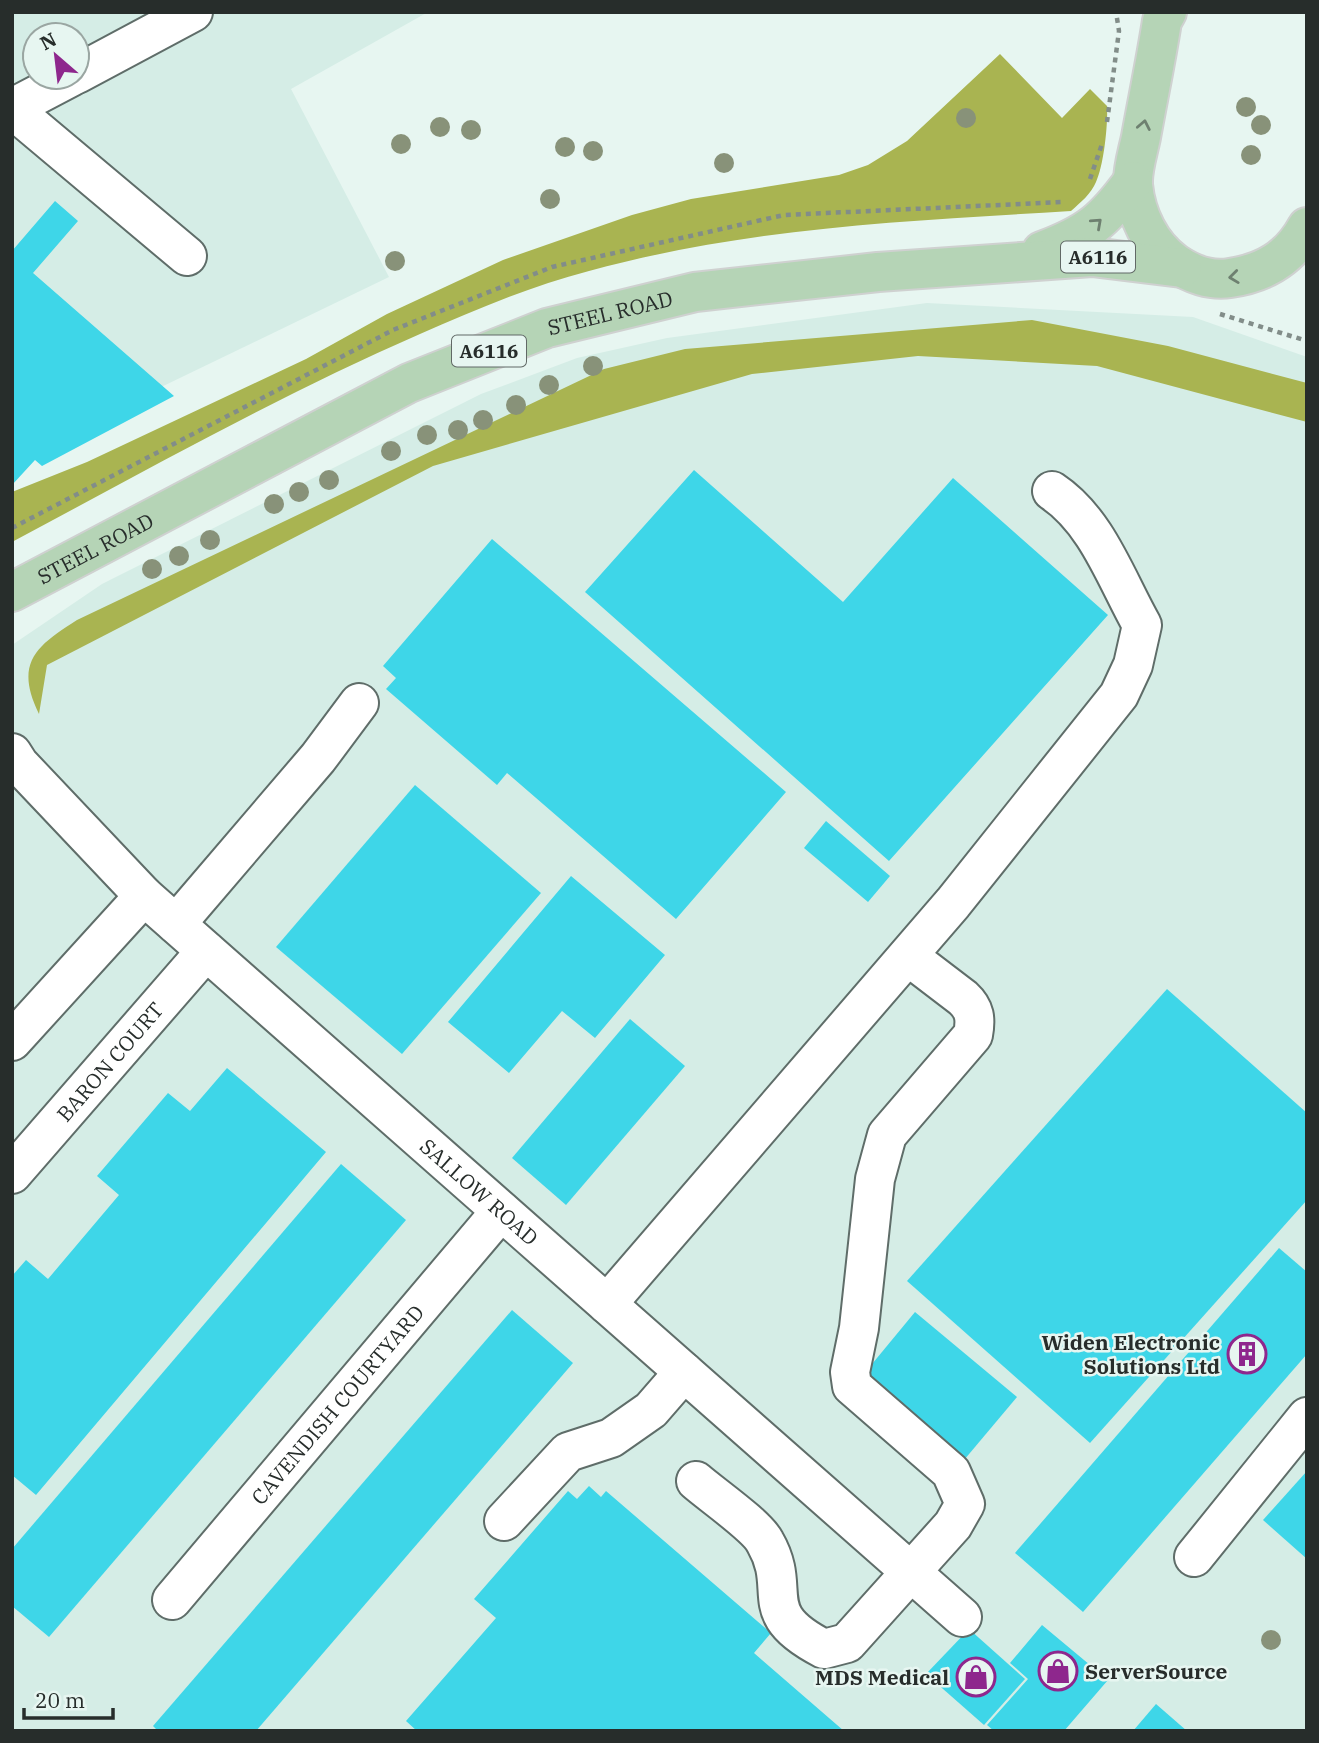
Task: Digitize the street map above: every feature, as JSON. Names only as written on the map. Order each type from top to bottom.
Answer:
[{"type":"main road","points":[[1167,12],[1133,181],[1146,230],[1160,250],[1182,268]]},
{"type":"main road","name":"STEEL ROAD","points":[[1014,262],[1088,231],[1113,208],[1133,181]]},
{"type":"main road","points":[[1290,267],[1290,252],[1307,227]]},
{"type":"main road","name":"STEEL ROAD","points":[[12,592],[409,383],[547,328],[695,292],[878,272],[1093,257],[1182,268],[1203,276],[1224,279],[1290,267]]},
{"type":"street","points":[[91,67],[193,12]]},
{"type":"street","points":[[1151,12],[1157,53]]},
{"type":"street","points":[[45,91],[12,109],[187,256]]},
{"type":"street","points":[[607,1304],[941,917],[1087,739],[1119,695],[1133,665],[1142,625],[1096,538],[1072,505],[1052,491]]},
{"type":"street","points":[[176,924],[318,758],[359,703]]},
{"type":"street","name":"SALLOW ROAD","points":[[12,753],[19,764],[144,896],[962,1617]]},
{"type":"street","points":[[12,1041],[144,896]]},
{"type":"street","name":"BARON COURT","points":[[12,1174],[206,951]]},
{"type":"street","points":[[696,1481],[765,1540],[775,1567],[776,1601],[786,1622],[802,1638],[824,1649],[847,1643],[953,1525],[965,1504],[960,1486],[951,1472],[852,1386],[850,1372],[859,1328],[875,1179],[887,1135],[972,1035],[976,1019],[971,1005],[908,956]]},
{"type":"street","name":"CAVENDISH COURTYARD","points":[[172,1600],[501,1211]]},
{"type":"street","points":[[504,1521],[568,1452],[611,1438],[651,1410],[684,1372]]},
{"type":"street","points":[[1194,1557],[1307,1417]]},
{"type":"path","points":[[1089,182],[1105,133],[1119,31],[1116,12]]},
{"type":"path","points":[[1052,204],[1070,200]]},
{"type":"shaded area","points":[[12,12],[428,12],[291,89],[389,277],[12,459]]},
{"type":"shaded area","points":[[927,303],[1193,317],[1307,357],[1307,1731],[12,1731],[12,645],[102,584],[481,394],[577,358],[667,338]]},
{"type":"green space","points":[[1000,54],[1062,118],[1090,89],[1107,106],[1105,144],[1099,175],[1089,194],[1071,211],[888,223],[769,235],[649,256],[567,277],[461,316],[368,357],[214,434],[12,542],[12,492],[87,462],[306,359],[387,314],[503,260],[632,215],[691,199],[839,175],[868,165],[907,141]]},
{"type":"green space","points":[[1032,320],[1168,346],[1307,383],[1307,422],[1097,366],[918,356],[752,374],[433,466],[47,665],[39,714],[32,696],[29,669],[33,658],[50,638],[77,620],[604,369],[685,349]]},
{"type":"building","points":[[55,201],[78,221],[33,273],[174,396],[42,466],[35,460],[12,485],[12,251]]},
{"type":"building","points":[[694,470],[843,602],[953,478],[1108,615],[889,861],[585,592]]},
{"type":"building","points":[[492,539],[786,792],[676,919],[507,773],[497,785],[386,689],[396,678],[383,666]]},
{"type":"building","points":[[415,785],[541,893],[402,1054],[276,947]]},
{"type":"building","points":[[826,821],[890,876],[868,902],[804,848]]},
{"type":"building","points":[[571,876],[665,955],[595,1038],[562,1011],[509,1073],[448,1022]]},
{"type":"building","points":[[1167,989],[1307,1113],[1307,1200],[1090,1443],[907,1281]]},
{"type":"building","points":[[630,1019],[685,1066],[566,1205],[512,1158]]},
{"type":"building","points":[[227,1068],[326,1152],[36,1495],[12,1475],[12,1276],[26,1260],[48,1279],[119,1195],[97,1176],[168,1093],[190,1111]]},
{"type":"building","points":[[341,1164],[406,1220],[49,1637],[12,1606],[12,1549]]},
{"type":"building","points":[[1279,1248],[1307,1272],[1307,1354],[1083,1612],[1015,1553]]},
{"type":"building","points":[[512,1310],[573,1363],[256,1731],[158,1731],[153,1726]]},
{"type":"building","points":[[915,1312],[1017,1397],[959,1466],[858,1381]]},
{"type":"building","points":[[1307,1471],[1307,1559],[1263,1520]]},
{"type":"building","points":[[589,1486],[601,1497],[606,1491],[771,1633],[754,1653],[844,1731],[417,1731],[406,1721],[496,1618],[474,1599],[568,1491],[577,1499]]},
{"type":"building","name":"ServerSource","points":[[1042,1625],[1108,1680],[1064,1731],[994,1731],[987,1725],[1028,1679],[1010,1663]]},
{"type":"building","name":"MDS Medical","points":[[969,1629],[1025,1679],[984,1725],[926,1674]]},
{"type":"building","points":[[1156,1704],[1187,1731],[1133,1731]]},
{"type":"place","name":"Widen Electronic Solutions Ltd","points":[[1247,1354]]},
{"type":"place","name":"ServerSource","points":[[1058,1671]]},
{"type":"place","name":"MDS Medical","points":[[976,1677]]}]
